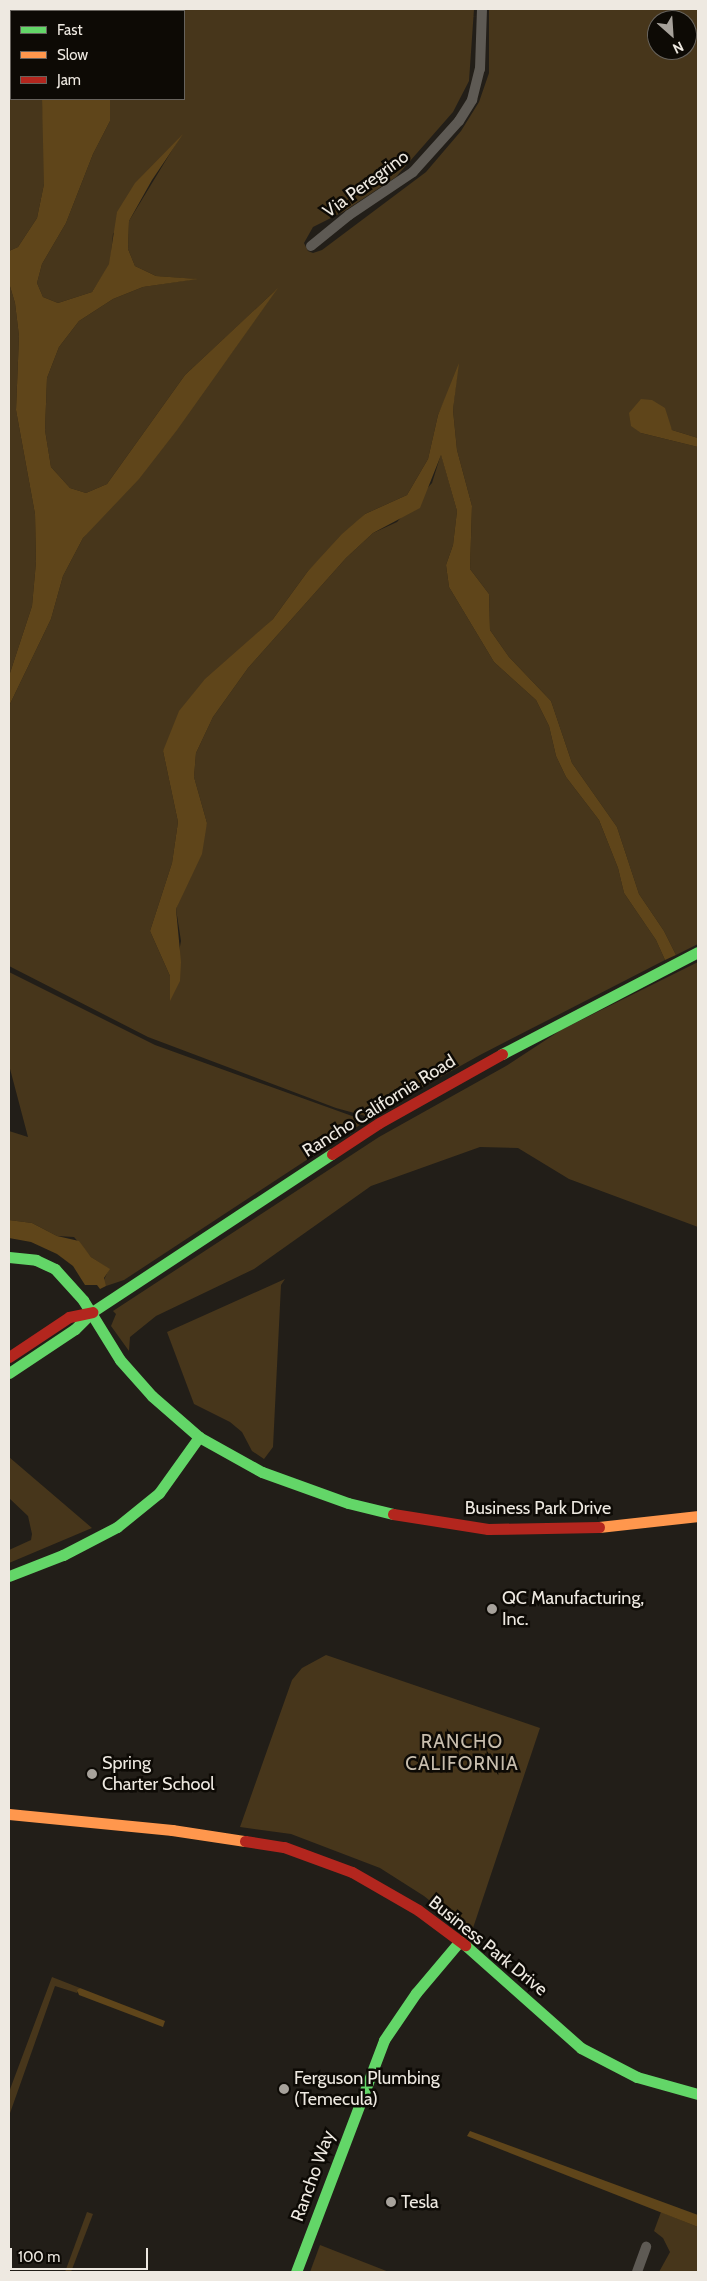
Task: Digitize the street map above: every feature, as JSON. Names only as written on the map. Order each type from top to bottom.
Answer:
[{"type":"street","name":"Via Peregrino","points":[[311,246],[349,214],[383,195],[413,172],[459,121],[472,100],[480,69],[482,9]]},
{"type":"street","name":"Rancho California Road","points":[[9,1373],[75,1329],[92,1312],[387,1118],[539,1033],[698,952]]},
{"type":"street","name":"Business Park Drive","points":[[9,1256],[36,1260],[55,1269],[92,1312],[134,1378],[199,1437],[262,1472],[348,1503],[417,1520],[488,1529],[620,1526],[698,1516]]},
{"type":"street","name":"Rancho California Road","points":[[9,1357],[69,1318],[92,1312]]},
{"type":"street","points":[[9,1576],[63,1555],[117,1527],[159,1493],[199,1437]]},
{"type":"street","name":"Business Park Drive","points":[[9,1814],[172,1830],[284,1847],[352,1872],[418,1910],[460,1941],[581,2048],[637,2077],[698,2094]]},
{"type":"street","name":"Rancho Way","points":[[296,2272],[384,2040],[416,1993],[460,1941]]},
{"type":"street","points":[[637,2272],[646,2247]]},
{"type":"shaded area","points":[[9,9],[12,10],[10,100],[42,100],[45,150],[44,184],[37,218],[18,247],[9,251]]},
{"type":"shaded area","points":[[45,9],[474,9],[469,81],[453,112],[396,177],[343,212],[313,227],[304,243],[308,251],[313,253],[322,250],[426,172],[461,131],[479,102],[489,73],[489,9],[698,9],[698,438],[672,430],[667,421],[641,433],[698,447],[698,944],[676,955],[664,931],[639,894],[617,827],[572,763],[551,701],[509,657],[490,630],[489,594],[470,569],[472,506],[457,450],[453,410],[457,373],[438,415],[428,459],[407,495],[365,514],[308,571],[273,619],[243,647],[163,751],[178,822],[172,863],[150,931],[170,976],[170,999],[181,941],[176,909],[207,823],[194,777],[196,753],[213,717],[248,668],[346,558],[373,533],[397,522],[432,483],[441,454],[457,511],[453,545],[446,565],[449,587],[494,662],[536,700],[549,726],[556,756],[566,777],[599,820],[618,868],[624,893],[656,940],[665,960],[480,1055],[369,1117],[336,1108],[148,1037],[9,966],[9,706],[51,619],[63,576],[83,538],[227,359],[276,290],[185,375],[107,484],[86,493],[70,488],[51,467],[45,430],[47,378],[59,347],[79,321],[113,299],[143,287],[195,279],[156,276],[135,266],[128,249],[129,221],[180,137],[113,234],[110,264],[92,292],[58,303],[43,297],[37,283],[42,264],[66,223],[93,154],[110,121],[110,100],[185,100],[185,10]]},
{"type":"shaded area","points":[[42,100],[110,100],[110,121],[93,154],[66,223],[42,264],[37,283],[43,297],[58,303],[92,292],[109,264],[117,212],[135,183],[183,134],[152,180],[129,221],[128,249],[135,266],[156,276],[198,279],[143,287],[113,299],[79,321],[59,347],[47,378],[45,430],[51,467],[70,488],[86,493],[107,484],[185,375],[278,288],[177,430],[139,479],[83,538],[63,576],[51,619],[9,706],[9,676],[32,606],[36,562],[35,514],[16,410],[19,336],[15,303],[9,283],[9,251],[18,247],[37,218],[44,184]]},
{"type":"shaded area","points":[[9,283],[15,303],[19,336],[16,410],[35,514],[36,562],[32,606],[9,676]]},
{"type":"shaded area","points":[[459,363],[453,410],[457,450],[472,506],[470,569],[489,594],[490,630],[509,657],[551,701],[572,763],[617,827],[639,894],[664,931],[676,955],[665,960],[656,940],[624,893],[618,868],[599,820],[566,777],[556,756],[549,726],[536,700],[494,662],[449,587],[446,565],[453,545],[457,511],[441,455],[420,508],[373,533],[346,558],[248,668],[213,717],[196,753],[194,777],[207,823],[202,854],[176,909],[181,962],[180,981],[170,1001],[170,976],[150,931],[172,863],[178,822],[163,751],[179,711],[205,679],[273,619],[308,571],[342,534],[365,514],[407,495],[428,459],[438,415]]},
{"type":"shaded area","points":[[641,399],[652,400],[665,408],[672,430],[698,438],[698,447],[641,433],[631,426],[629,413]]},
{"type":"shaded area","points":[[698,962],[698,1227],[569,1179],[518,1148],[480,1147],[371,1186],[254,1269],[156,1316],[130,1337],[129,1351],[111,1326],[116,1314],[113,1311],[379,1137],[506,1066],[561,1030]]},
{"type":"shaded area","points":[[9,972],[155,1045],[366,1121],[124,1280],[106,1286],[103,1282],[109,1269],[91,1257],[74,1237],[57,1236],[32,1223],[9,1220],[9,1131],[28,1137],[9,1065]]},
{"type":"shaded area","points":[[9,1220],[32,1223],[57,1236],[79,1241],[91,1257],[110,1269],[104,1278],[106,1286],[100,1289],[97,1285],[85,1285],[73,1266],[57,1254],[31,1242],[9,1238]]},
{"type":"shaded area","points":[[285,1279],[281,1285],[273,1447],[264,1459],[252,1451],[242,1432],[230,1422],[194,1404],[167,1332]]},
{"type":"shaded area","points":[[9,1457],[92,1528],[9,1563],[9,1550],[31,1540],[32,1534],[28,1516],[9,1498]]},
{"type":"shaded area","points":[[326,1655],[540,1728],[471,1934],[424,1896],[380,1868],[291,1834],[240,1827],[292,1680],[302,1668]]},
{"type":"shaded area","points":[[52,1977],[80,1988],[77,1993],[55,1986],[9,2116],[9,2092]]},
{"type":"shaded area","points":[[80,1988],[165,2021],[163,2027],[79,1995],[77,1990]]},
{"type":"shaded area","points":[[470,2131],[698,2215],[698,2227],[467,2136]]},
{"type":"shaded area","points":[[87,2212],[93,2214],[71,2272],[65,2272]]},
{"type":"shaded area","points":[[661,2212],[698,2227],[698,2272],[659,2272],[670,2252],[663,2238],[654,2231]]},
{"type":"shaded area","points":[[320,2245],[389,2272],[310,2272]]},
{"type":"traffic: fast","points":[[502,1054],[698,952]]},
{"type":"traffic: fast","points":[[9,1373],[75,1329],[92,1312],[332,1154]]},
{"type":"traffic: fast","points":[[9,1257],[36,1260],[55,1269],[83,1300],[120,1360],[152,1396],[199,1437],[262,1472],[348,1503],[393,1514]]},
{"type":"traffic: fast","points":[[9,1576],[63,1555],[117,1527],[159,1493],[199,1437]]},
{"type":"traffic: fast","points":[[296,2272],[384,2040],[416,1993],[460,1941]]},
{"type":"traffic: fast","points":[[465,1945],[581,2048],[637,2077],[698,2094]]},
{"type":"traffic: slow","points":[[599,1527],[698,1516]]},
{"type":"traffic: slow","points":[[9,1814],[172,1830],[245,1841]]},
{"type":"traffic: jam","points":[[332,1154],[379,1123],[502,1054]]},
{"type":"traffic: jam","points":[[9,1357],[69,1317],[92,1312]]},
{"type":"traffic: jam","points":[[393,1514],[488,1529],[599,1527]]},
{"type":"traffic: jam","points":[[245,1841],[284,1847],[352,1872],[418,1910],[465,1945]]},
{"type":"place","name":"QC Manufacturing, Inc.","points":[[492,1609]]},
{"type":"place","name":"Spring Charter School","points":[[92,1774]]},
{"type":"place","name":"Ferguson Plumbing (Temecula)","points":[[284,2089]]},
{"type":"place","name":"Tesla","points":[[391,2202]]},
{"type":"district","name":"RANCHO CALIFORNIA","points":[[462,1753]]}]
